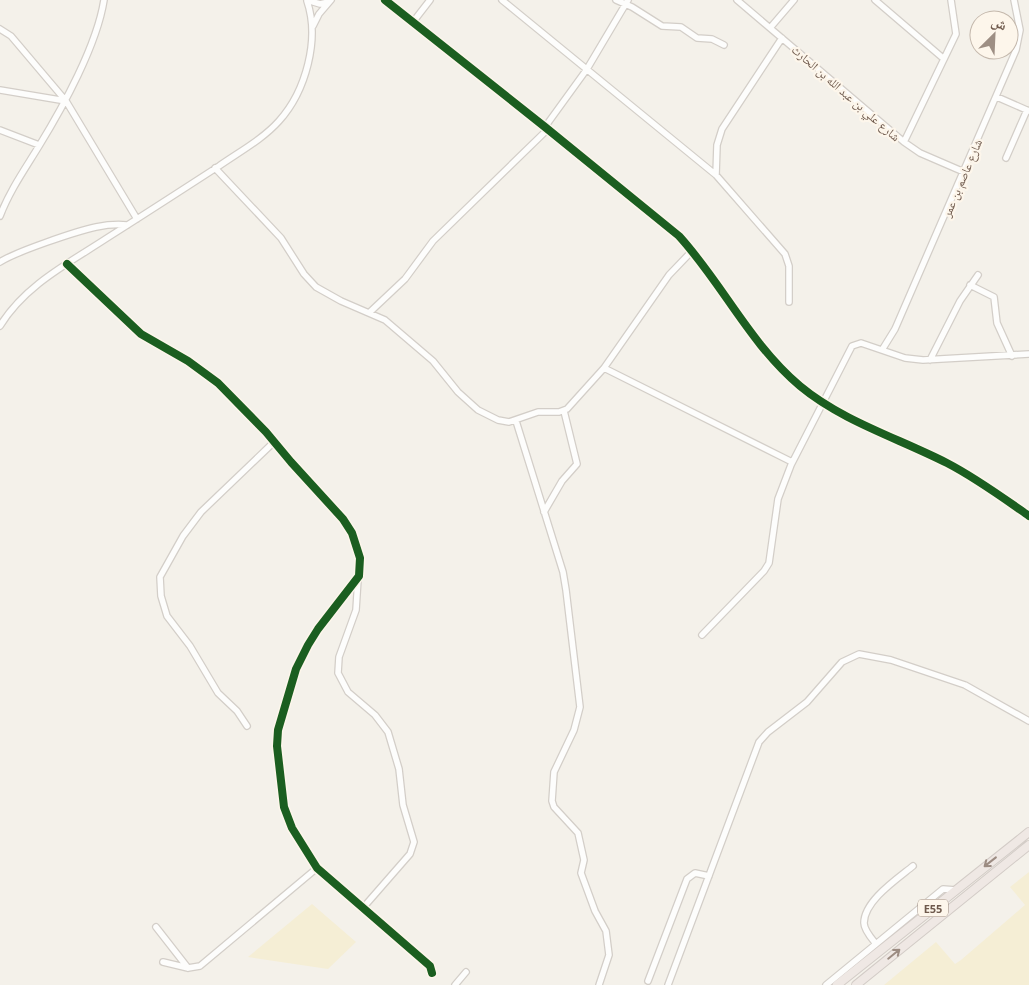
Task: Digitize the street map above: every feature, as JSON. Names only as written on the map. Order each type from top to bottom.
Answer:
[{"type":"highway","name":"E55","points":[[837,985],[1029,832]]},
{"type":"highway","name":"E55","points":[[856,985],[1029,845]]},
{"type":"street","points":[[0,216],[11,190],[66,101],[99,23],[104,0]]},
{"type":"street","points":[[307,0],[320,4],[332,0]]},
{"type":"street","points":[[307,0],[313,26]]},
{"type":"street","points":[[0,326],[24,296],[67,264],[269,131],[289,109],[297,95],[307,65],[313,26],[319,14],[332,0]]},
{"type":"street","points":[[385,0],[679,236],[778,365],[822,402],[948,463],[988,486],[1029,516]]},
{"type":"street","points":[[413,22],[430,0]]},
{"type":"street","points":[[502,0],[716,175],[785,254],[789,266],[789,302]]},
{"type":"street","points":[[616,0],[627,2],[662,26],[681,27],[697,38],[712,39],[724,45]]},
{"type":"street","name":"شارع علي بن عبد الله بن الحارث","points":[[737,0],[904,142],[920,153],[964,172]]},
{"type":"street","points":[[770,28],[794,0]]},
{"type":"street","points":[[904,142],[956,34],[951,0]]},
{"type":"street","name":"شارع عاصم بن عمر","points":[[882,350],[895,330],[1020,40],[1014,0]]},
{"type":"street","points":[[877,1],[944,59]]},
{"type":"street","points":[[370,312],[405,279],[428,246],[546,128],[587,69],[627,2]]},
{"type":"street","points":[[0,29],[11,36],[66,101],[137,219]]},
{"type":"street","points":[[716,175],[717,146],[722,129],[782,38]]},
{"type":"street","points":[[0,90],[66,101]]},
{"type":"street","points":[[996,97],[1028,110],[1006,158]]},
{"type":"street","points":[[0,130],[39,145]]},
{"type":"street","points":[[215,168],[281,238],[304,274],[316,287],[341,301],[385,320],[422,352],[458,392],[478,410],[498,420],[516,421],[538,412],[564,411],[604,368],[669,275],[692,251]]},
{"type":"street","points":[[0,262],[14,254],[89,229],[112,225],[127,225]]},
{"type":"street","points":[[67,264],[141,334],[213,378],[274,442],[350,528],[360,555],[360,568],[356,610],[339,657],[338,673],[348,692],[375,715],[388,732],[400,769],[403,805],[414,842],[410,854],[362,909]]},
{"type":"street","points":[[930,360],[970,285],[978,275]]},
{"type":"street","points":[[970,285],[994,297],[997,323],[1012,356]]},
{"type":"street","points":[[702,635],[764,571],[769,563],[778,499],[792,462],[852,346],[861,343],[905,358],[930,360],[1029,354]]},
{"type":"street","points":[[604,368],[792,462]]},
{"type":"street","points":[[544,512],[562,480],[577,464],[564,411]]},
{"type":"street","points":[[516,421],[565,581],[580,699],[577,723],[554,772],[552,800],[554,807],[578,833],[584,860],[581,873],[606,931],[609,955],[599,985]]},
{"type":"street","points":[[247,726],[237,711],[218,693],[190,646],[167,616],[161,596],[160,577],[183,536],[201,512],[274,442]]},
{"type":"street","points":[[358,579],[318,629],[295,672],[277,736],[286,814],[298,838],[317,868],[430,966],[432,973]]},
{"type":"street","points":[[668,985],[761,738],[804,705],[838,666],[853,655],[859,654],[891,660],[965,686],[1029,721]]},
{"type":"street","points":[[876,944],[865,927],[865,919],[878,894],[913,866]]},
{"type":"street","points":[[162,962],[188,968],[202,965],[317,868]]},
{"type":"street","points":[[648,981],[687,879],[695,873],[709,876]]},
{"type":"street","points":[[826,985],[944,889],[956,890]]},
{"type":"street","points":[[156,927],[188,968]]},
{"type":"street","points":[[455,985],[466,972]]},
{"type":"sand","points":[[1029,872],[1029,985],[884,985],[936,942],[955,964],[961,960],[1025,905],[1010,887]]},
{"type":"sand","points":[[312,904],[356,942],[328,969],[248,957]]},
{"type":"cycle path","points":[[385,0],[679,236],[709,273],[766,351],[800,386],[816,398],[852,419],[958,469],[1029,516]]},
{"type":"cycle path","points":[[67,264],[141,334],[188,361],[218,383],[266,432],[343,519],[352,533],[360,558],[359,576],[308,645],[296,669],[278,730],[277,746],[284,807],[292,828],[317,868],[430,966],[432,973]]}]
